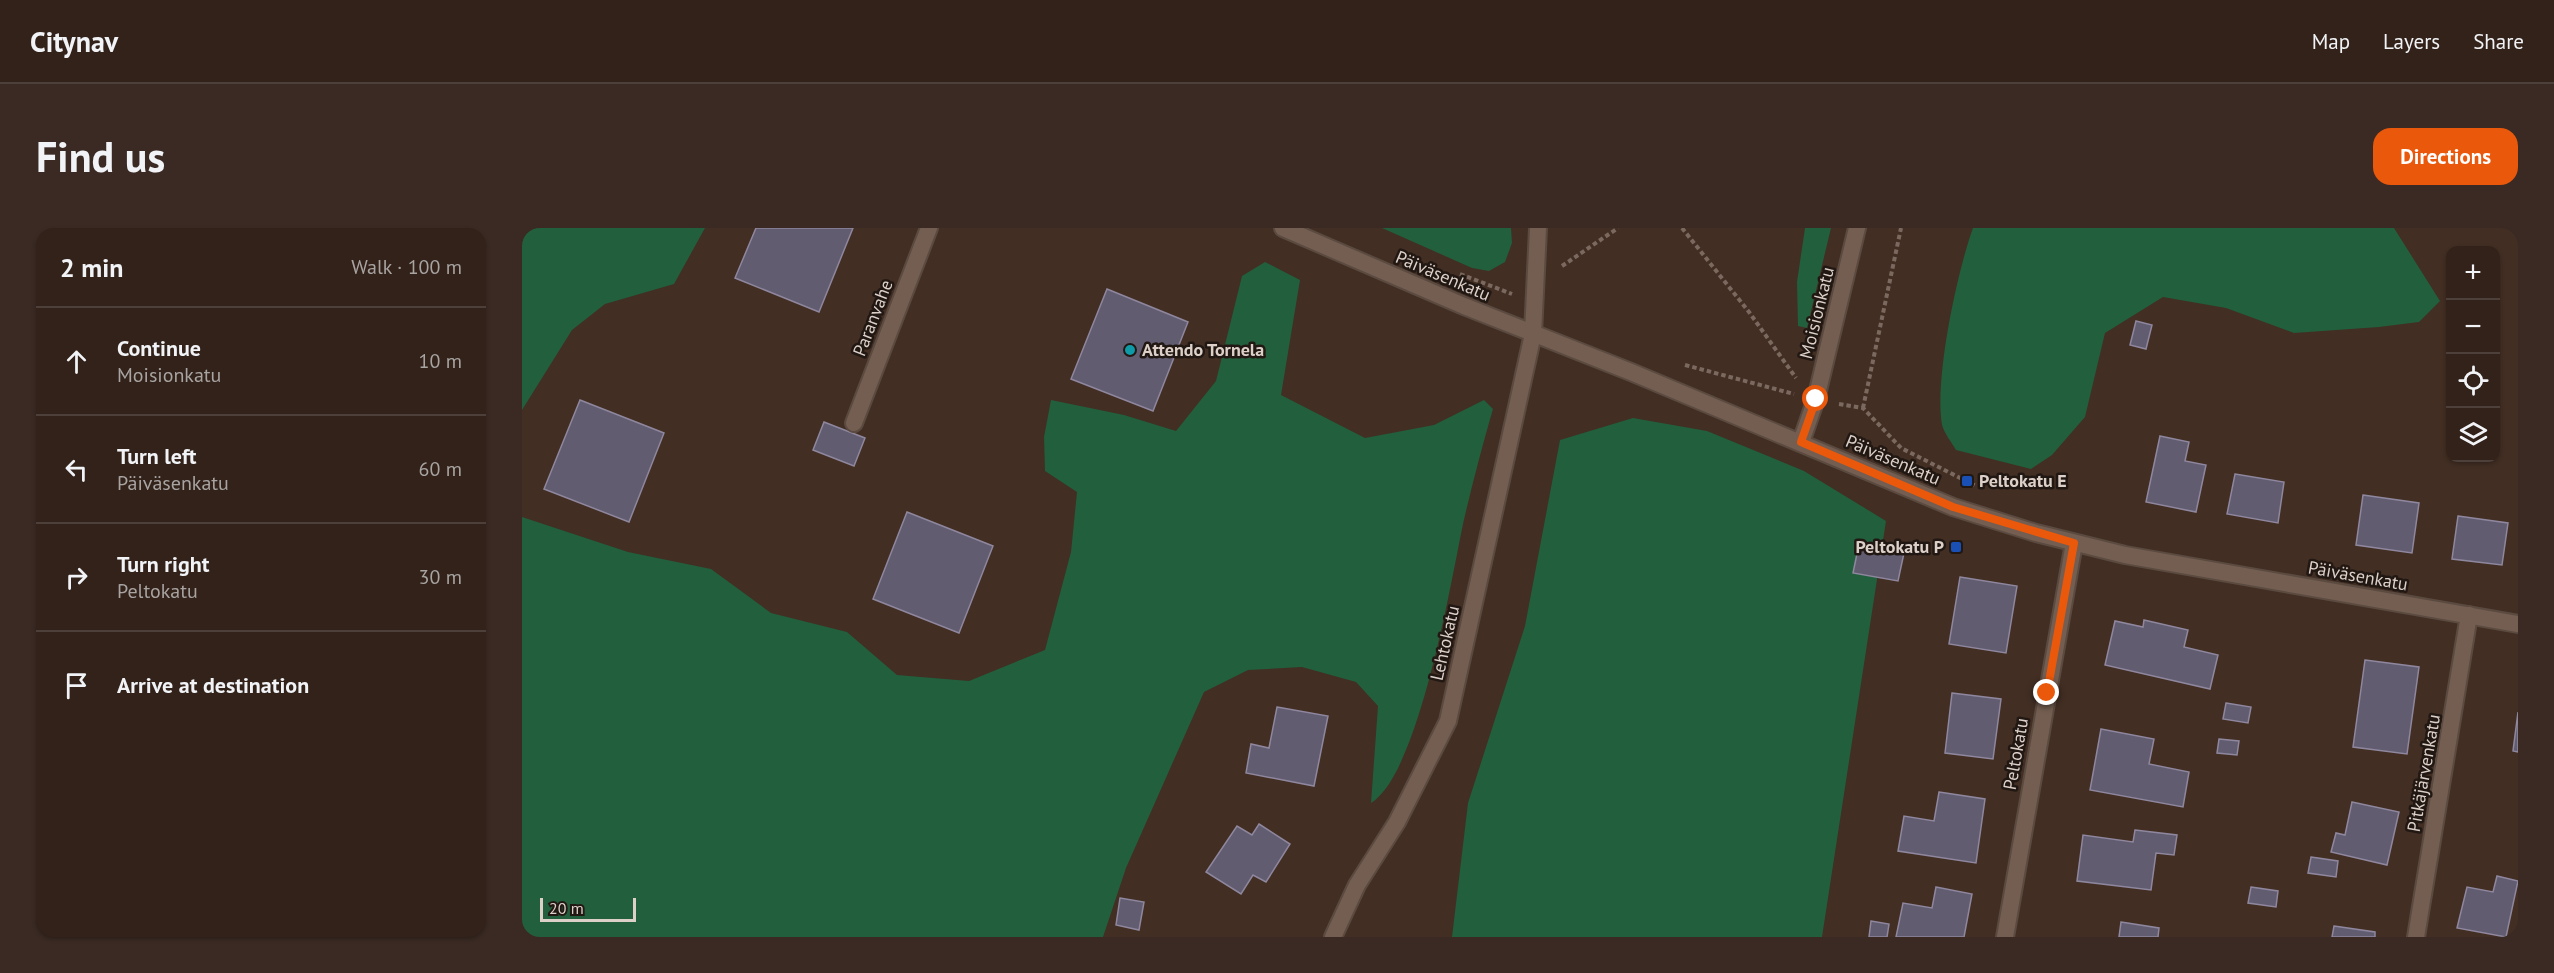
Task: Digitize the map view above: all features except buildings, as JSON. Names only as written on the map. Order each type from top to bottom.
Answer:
[{"type":"street","name":"Paranvahe","points":[[854,423],[929,228]]},
{"type":"street","name":"Päiväsenkatu","points":[[1283,228],[1953,507],[2074,543],[2125,555],[2518,624]]},
{"type":"street","name":"Lehtokatu","points":[[1333,937],[1357,885],[1397,822],[1448,721],[1533,334],[1538,228]]},
{"type":"street","name":"Moisionkatu","points":[[1801,442],[1857,228]]},
{"type":"street","name":"Peltokatu","points":[[2005,937],[2074,543]]},
{"type":"street","name":"Pitkäjärvenkatu","points":[[2416,937],[2469,615]]},
{"type":"path","points":[[1536,283],[1618,228]]},
{"type":"path","points":[[1682,228],[1749,312],[1813,399]]},
{"type":"path","points":[[1863,408],[1901,228]]},
{"type":"path","points":[[1453,272],[1533,304]]},
{"type":"path","points":[[1679,364],[1813,399],[1863,408],[1901,448],[1984,490]]},
{"type":"green space","points":[[522,228],[705,228],[674,284],[605,304],[572,330],[522,410]]},
{"type":"green space","points":[[1382,228],[1511,228],[1512,243],[1505,262],[1489,271],[1472,268]]},
{"type":"green space","points":[[1805,228],[1831,228],[1807,328],[1798,326],[1797,282]]},
{"type":"green space","points":[[1973,228],[2394,228],[2440,301],[2419,322],[2294,333],[2226,308],[2163,297],[2105,333],[2085,417],[2052,455],[2031,469],[1956,450],[1942,425],[1941,381],[1948,326],[1960,271]]},
{"type":"green space","points":[[1265,262],[1300,280],[1281,395],[1365,438],[1434,425],[1484,400],[1493,409],[1463,524],[1431,674],[1418,717],[1404,755],[1388,785],[1371,803],[1378,706],[1356,682],[1302,667],[1248,670],[1204,692],[1126,868],[1103,937],[522,937],[522,517],[628,552],[711,569],[771,613],[847,632],[897,675],[969,681],[1045,650],[1071,552],[1077,492],[1045,471],[1044,437],[1051,400],[1124,415],[1176,431],[1216,381],[1242,276]]},
{"type":"green space","points":[[1633,418],[1707,431],[1804,471],[1886,521],[1822,937],[1452,937],[1468,803],[1525,626],[1560,440]]},
{"type":"place","name":"Attendo Tornela","points":[[1130,350]]},
{"type":"place","name":"Peltokatu E","points":[[1967,481]]},
{"type":"place","name":"Peltokatu P","points":[[1956,547]]},
{"type":"route","points":[[1816,399],[1801,442],[1953,507],[2074,543],[2047,693]]}]
